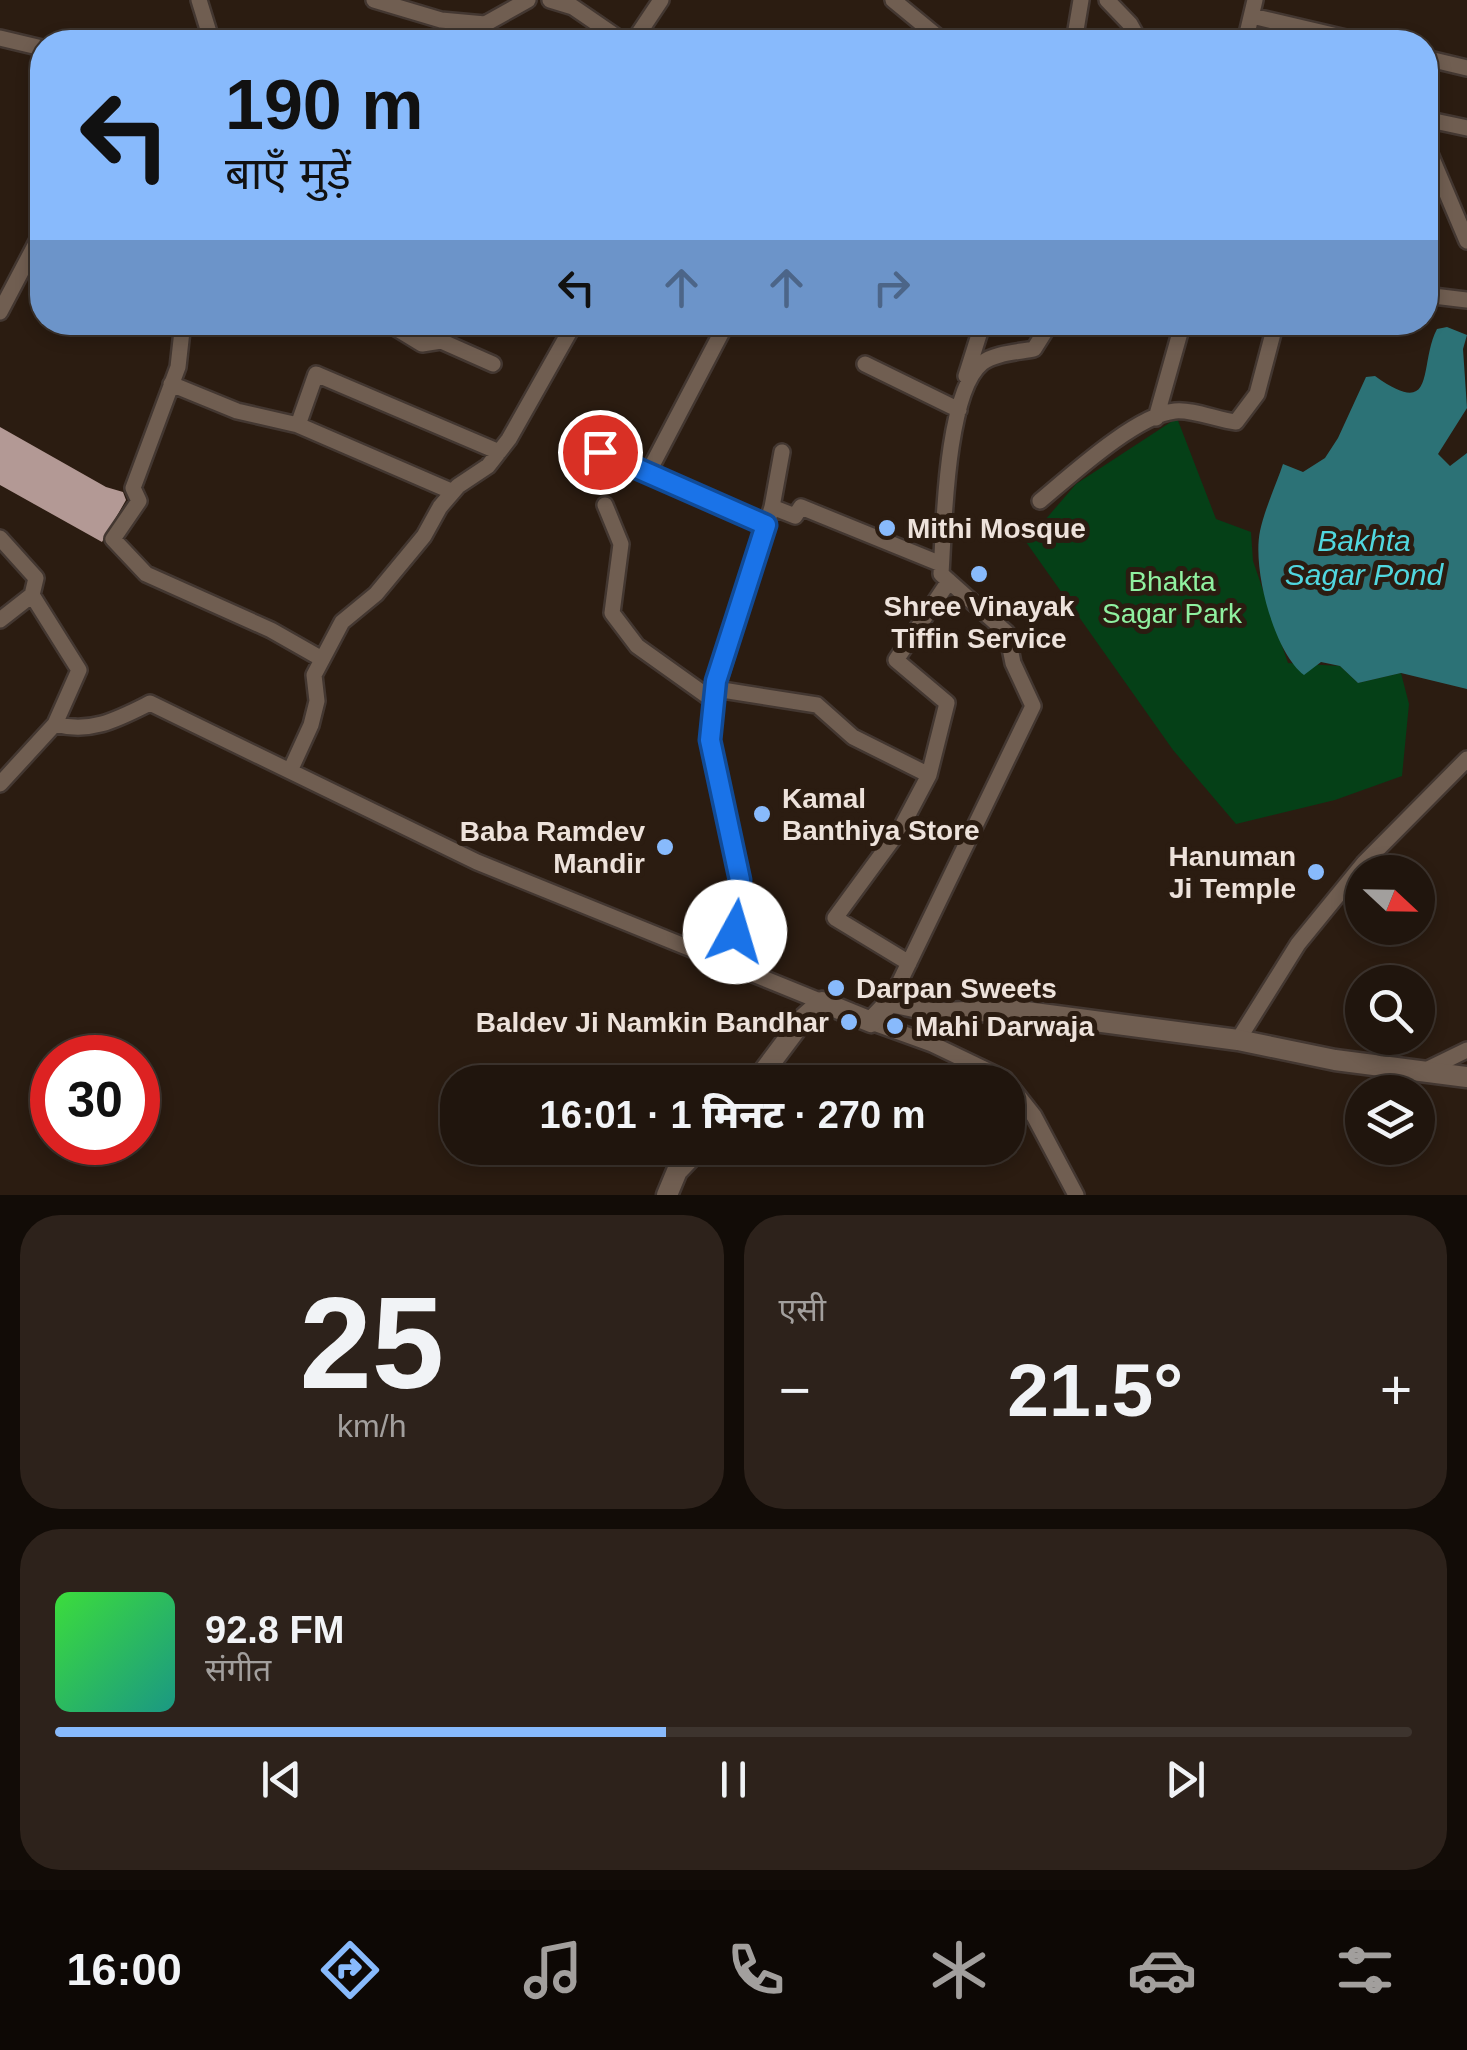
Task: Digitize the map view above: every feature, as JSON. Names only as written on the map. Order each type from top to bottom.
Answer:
[{"type":"street","points":[[199,0],[208,30]]},
{"type":"street","points":[[374,0],[441,20],[485,24],[528,0]]},
{"type":"street","points":[[550,0],[573,7],[607,30]]},
{"type":"street","points":[[641,30],[662,0]]},
{"type":"street","points":[[893,0],[929,30]]},
{"type":"street","points":[[1076,30],[1081,0]]},
{"type":"street","points":[[1107,0],[1133,30]]},
{"type":"street","points":[[1254,8],[1325,30]]},
{"type":"street","points":[[0,38],[30,45]]},
{"type":"street","points":[[1438,61],[1467,68]]},
{"type":"street","points":[[1438,122],[1467,128]]},
{"type":"street","points":[[1438,173],[1467,241]]},
{"type":"street","points":[[0,312],[30,255]]},
{"type":"street","points":[[1438,297],[1467,300]]},
{"type":"street","points":[[180,335],[171,384],[132,488],[139,501],[112,539],[146,574],[257,624],[322,659]]},
{"type":"street","points":[[407,335],[422,344],[441,341],[493,364]]},
{"type":"street","points":[[290,772],[311,725],[317,700],[314,675],[342,622],[376,594],[453,492],[499,452],[567,335]]},
{"type":"street","points":[[648,473],[720,335]]},
{"type":"street","points":[[872,1022],[890,1002],[1032,706],[1013,663],[1007,633],[940,574],[948,471],[978,335]]},
{"type":"street","points":[[966,380],[985,360],[1034,348],[1042,335]]},
{"type":"street","points":[[1156,418],[1179,335]]},
{"type":"street","points":[[1040,502],[1098,452],[1156,418],[1177,410],[1236,422],[1257,394],[1273,335]]},
{"type":"street","points":[[865,364],[959,410]]},
{"type":"street","points":[[298,425],[316,374],[499,452]]},
{"type":"street","points":[[171,384],[237,411],[298,425],[453,492]]},
{"type":"street","points":[[600,452],[766,525]]},
{"type":"street","points":[[727,963],[740,880],[732,826],[716,785],[710,740],[715,695],[772,506],[782,452]]},
{"type":"street","points":[[605,505],[621,544],[612,612],[637,646],[715,695],[817,705],[852,737],[929,775]]},
{"type":"street","points":[[772,506],[795,516],[801,507],[941,564]]},
{"type":"street","points":[[0,538],[36,578],[32,595],[0,620]]},
{"type":"street","points":[[909,963],[835,918],[901,828],[929,775],[946,703],[896,660],[949,581]]},
{"type":"street","points":[[0,784],[55,724],[79,670],[32,595]]},
{"type":"street","points":[[55,724],[72,728],[106,725],[150,703],[477,862],[932,1044],[1005,1078],[1034,1116],[1076,1195]]},
{"type":"street","points":[[1238,1040],[1298,944],[1364,863],[1467,759]]},
{"type":"street","points":[[769,1065],[804,1018],[822,1002]]},
{"type":"street","points":[[890,1002],[943,1012],[1011,1010],[1238,1040],[1336,1060],[1467,1077]]},
{"type":"street","points":[[932,1044],[943,1012]]},
{"type":"street","points":[[1428,1069],[1467,1050]]},
{"type":"street","points":[[666,1195],[683,1165]]},
{"type":"green space","name":"Bhakta Sagar Park","points":[[1177,418],[1216,519],[1251,532],[1253,561],[1288,663],[1340,666],[1358,683],[1401,673],[1409,704],[1402,776],[1335,800],[1236,824],[1173,750],[1026,542],[1076,484]]},
{"type":"water","name":"Bakhta Sagar Pond","points":[[1447,327],[1467,335],[1463,349],[1467,408],[1438,454],[1450,466],[1467,453],[1467,689],[1401,673],[1358,683],[1340,666],[1321,662],[1304,675],[1293,664],[1275,629],[1259,566],[1260,531],[1283,464],[1303,472],[1325,458],[1366,377],[1375,376],[1409,393],[1417,390],[1423,383],[1438,329]]},
{"type":"building","points":[[0,427],[106,487],[123,492],[126,500],[102,542],[0,485]]},
{"type":"place","name":"Mithi Mosque","points":[[887,528]]},
{"type":"place","name":"Shree Vinayak Tiffin Service","points":[[979,574]]},
{"type":"place","name":"Kamal Banthiya Store","points":[[762,814]]},
{"type":"place","name":"Baba Ramdev Mandir","points":[[665,847]]},
{"type":"place","name":"Hanuman Ji Temple","points":[[1316,872]]},
{"type":"place","name":"Darpan Sweets","points":[[836,988]]},
{"type":"place","name":"Baldev Ji Namkin Bandhar","points":[[849,1022]]},
{"type":"place","name":"Mahi Darwaja","points":[[895,1026]]},
{"type":"route","points":[[600,452],[766,525],[716,681],[710,740],[716,785],[732,826],[740,880],[735,932]]}]
